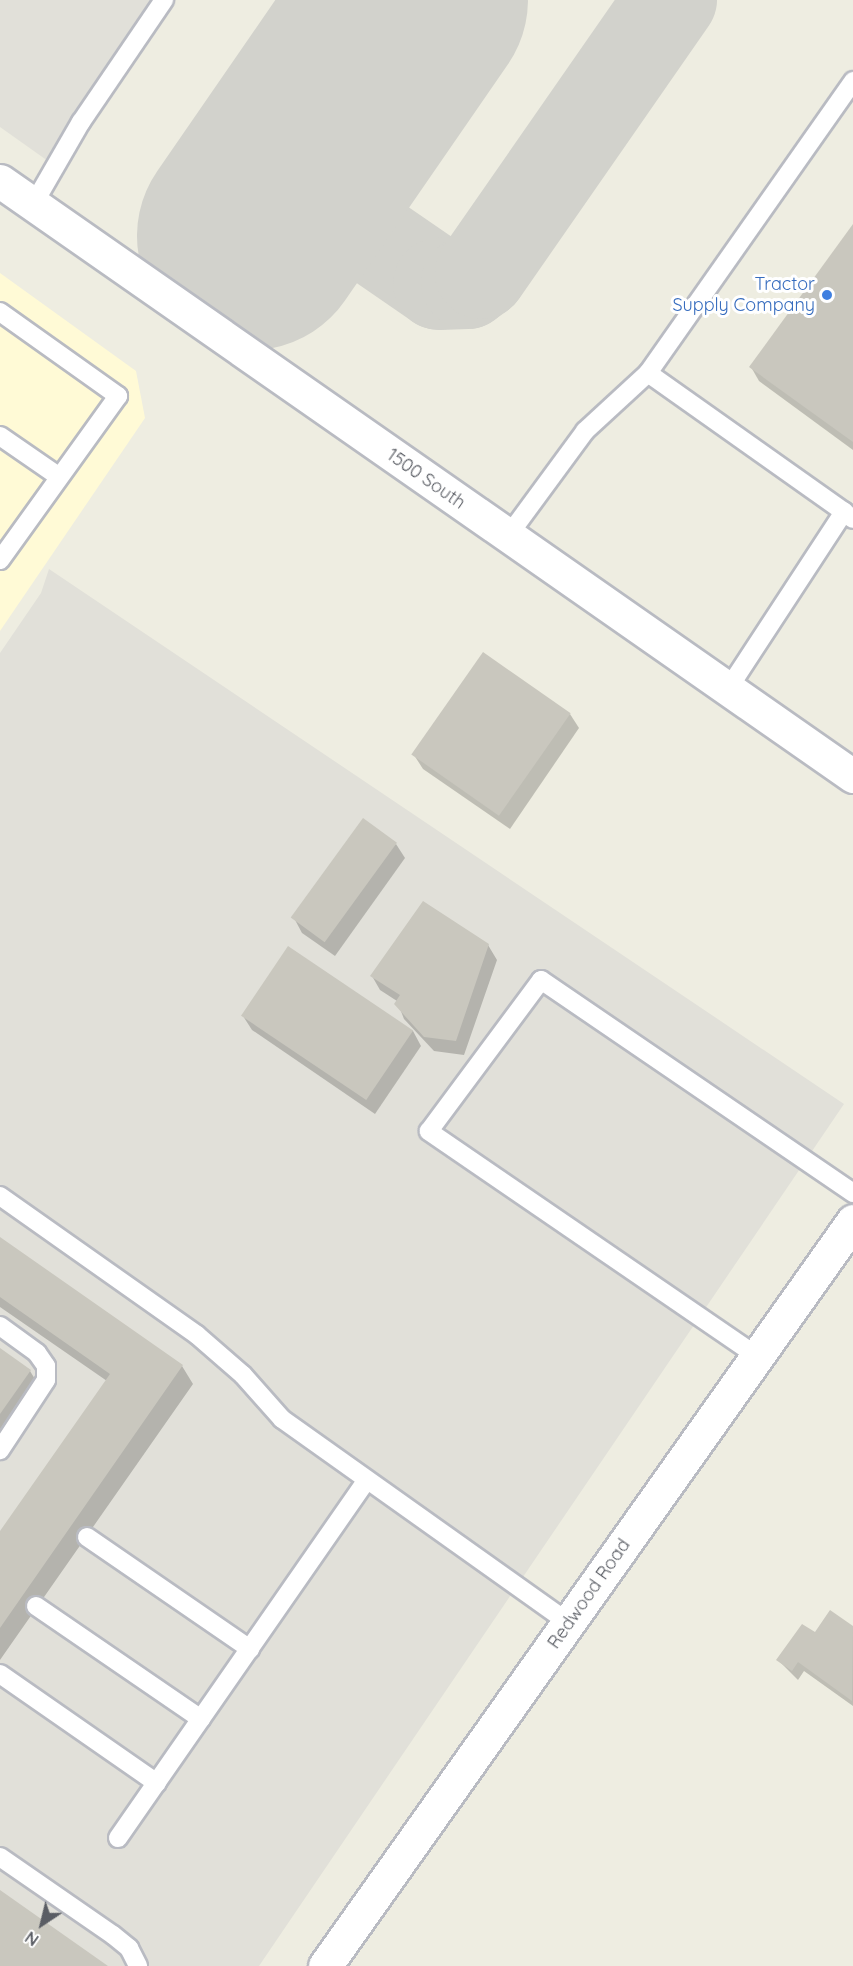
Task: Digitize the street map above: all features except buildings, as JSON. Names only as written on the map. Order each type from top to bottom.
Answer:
[{"type":"street","name":"1500 South","points":[[0,181],[853,776]]},
{"type":"street","name":"Redwood Road","points":[[325,1966],[853,1221]]},
{"type":"lane","points":[[33,205],[81,122],[164,0]]},
{"type":"lane","points":[[508,536],[585,431],[648,374],[853,81]]},
{"type":"lane","points":[[0,312],[118,396],[58,476],[0,560]]},
{"type":"lane","points":[[648,374],[848,516],[728,689]]},
{"type":"lane","points":[[0,436],[58,476]]},
{"type":"lane","points":[[757,1356],[429,1131],[542,980],[853,1193]]},
{"type":"lane","points":[[0,1196],[197,1335],[243,1375],[282,1419],[568,1623]]},
{"type":"lane","points":[[0,1326],[37,1353],[46,1366],[46,1380],[0,1450]]},
{"type":"lane","points":[[118,1838],[368,1480]]},
{"type":"lane","points":[[87,1537],[250,1649]]},
{"type":"lane","points":[[36,1606],[201,1719]]},
{"type":"lane","points":[[0,1674],[157,1783]]},
{"type":"lane","points":[[0,1857],[113,1935],[129,1948],[138,1966]]},
{"type":"shaded area","points":[[0,0],[175,0],[55,166],[0,127]]},
{"type":"shaded area","points":[[0,273],[136,371],[145,418],[0,631]]},
{"type":"shaded area","points":[[49,569],[844,1104],[259,1966],[0,1966],[0,653],[41,593]]},
{"type":"taxiway","points":[[327,125],[321,141],[321,168],[327,195],[339,215],[439,284],[467,283],[481,273],[671,0]]},
{"type":"runway","points":[[251,236],[414,0]]},
{"type":"place","name":"Tractor Supply Company","points":[[827,295]]}]
